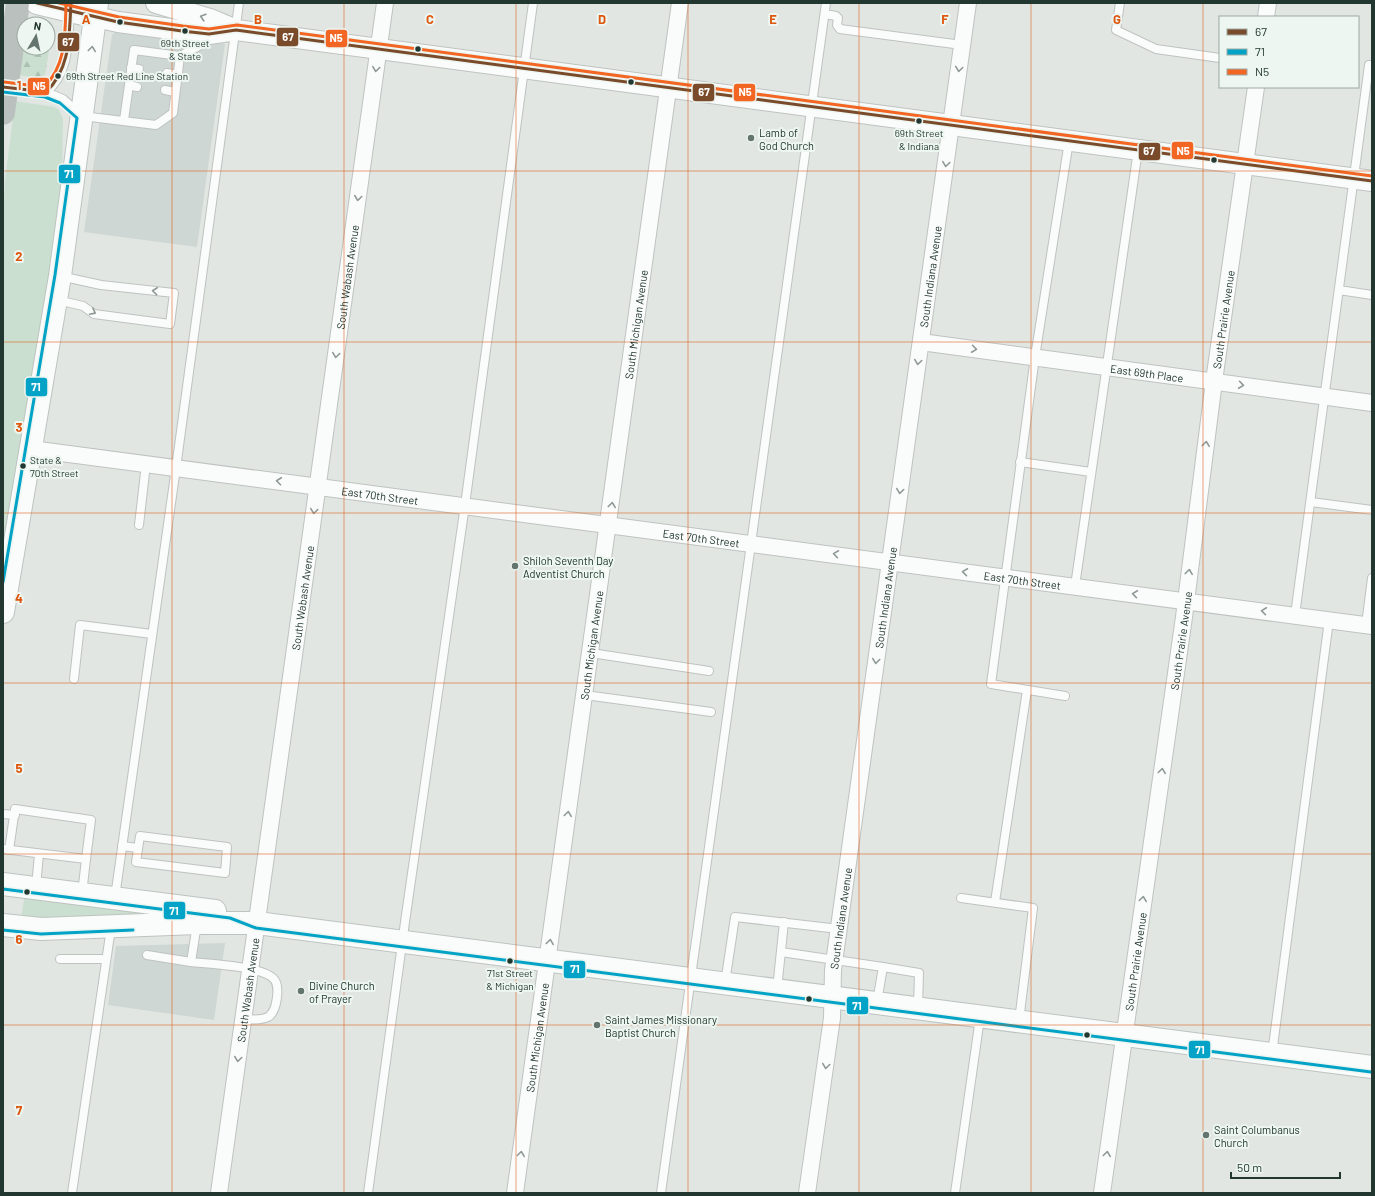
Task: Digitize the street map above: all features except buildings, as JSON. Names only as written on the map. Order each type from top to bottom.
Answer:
[{"type":"highway","points":[[3,113],[18,3]]},
{"type":"main road","points":[[3,612],[60,276],[96,10],[36,3]]},
{"type":"main road","points":[[3,884],[114,899],[198,916]]},
{"type":"main road","points":[[3,925],[41,929],[111,927],[231,913],[256,923],[1372,1067]]},
{"type":"street","points":[[156,3],[210,19],[236,30],[1363,180]]},
{"type":"street","name":"South Wabash Avenue","points":[[219,1193],[385,3]]},
{"type":"street","name":"South Michigan Avenue","points":[[515,1193],[609,524],[680,3]]},
{"type":"street","name":"South Indiana Avenue","points":[[808,1193],[832,1018],[832,998],[839,929],[968,3]]},
{"type":"street","points":[[1266,16],[1268,3]]},
{"type":"street","points":[[96,10],[118,22],[209,34],[236,30]]},
{"type":"street","name":"South Prairie Avenue","points":[[1102,1193],[1186,601],[1214,381],[1256,88]]},
{"type":"street","name":"East 69th Place","points":[[921,342],[1372,402]]},
{"type":"street","name":"East 70th Street","points":[[31,449],[1369,625]]},
{"type":"lane","points":[[114,899],[176,468],[239,3]]},
{"type":"lane","points":[[368,1193],[402,942],[465,505],[533,3]]},
{"type":"lane","points":[[661,1193],[826,3]]},
{"type":"lane","points":[[1120,3],[1116,30],[1156,49],[1219,58]]},
{"type":"lane","points":[[46,92],[54,86],[60,77],[65,63],[70,7]]},
{"type":"lane","points":[[824,14],[836,16],[838,18],[837,25],[840,29],[962,45]]},
{"type":"lane","points":[[124,120],[133,86],[135,69],[134,50],[180,56],[199,46],[209,34]]},
{"type":"lane","points":[[3,87],[46,92],[63,99],[82,116],[156,124],[173,113],[180,56]]},
{"type":"lane","points":[[1295,615],[1339,290],[1363,180],[1369,65],[1372,65]]},
{"type":"lane","points":[[168,73],[178,75]]},
{"type":"lane","points":[[165,90],[175,92]]},
{"type":"lane","points":[[1064,696],[991,684],[1004,577],[1035,357],[1069,141]]},
{"type":"lane","points":[[1075,586],[1138,150]]},
{"type":"lane","points":[[56,300],[82,306],[94,314],[170,324],[174,293],[101,285],[60,276]]},
{"type":"lane","points":[[1339,290],[1372,294]]},
{"type":"lane","points":[[1020,462],[1091,472]]},
{"type":"lane","points":[[139,525],[146,464]]},
{"type":"lane","points":[[1311,502],[1372,510]]},
{"type":"lane","points":[[1369,625],[1372,578]]},
{"type":"lane","points":[[1271,1054],[1329,620]]},
{"type":"lane","points":[[74,679],[80,625],[152,634]]},
{"type":"lane","points":[[591,653],[709,671]]},
{"type":"lane","points":[[995,902],[1027,690]]},
{"type":"lane","points":[[585,695],[711,712]]},
{"type":"lane","points":[[82,895],[91,820],[16,809],[6,850],[86,860]]},
{"type":"lane","points":[[3,814],[14,815]]},
{"type":"lane","points":[[140,836],[228,847],[225,873],[136,862],[138,848],[140,836]]},
{"type":"lane","points":[[122,846],[138,848]]},
{"type":"lane","points":[[36,889],[39,854]]},
{"type":"lane","points":[[961,898],[1033,908],[1019,1021]]},
{"type":"lane","points":[[191,962],[198,916]]},
{"type":"lane","points":[[725,984],[735,917],[839,929]]},
{"type":"lane","points":[[776,990],[784,922]]},
{"type":"lane","points":[[72,1193],[111,927]]},
{"type":"lane","points":[[780,952],[919,973],[918,1008]]},
{"type":"lane","points":[[147,955],[250,969],[273,978],[277,984],[276,998],[274,1010],[269,1017],[260,1020],[243,1019]]},
{"type":"lane","points":[[60,959],[106,959]]},
{"type":"lane","points":[[877,1003],[883,967]]},
{"type":"lane","points":[[955,1193],[980,1016]]},
{"type":"shaded area","points":[[117,30],[225,44],[197,247],[84,232],[112,35]]},
{"type":"shaded area","points":[[225,943],[214,1020],[108,1005],[116,946]]},
{"type":"green space","points":[[21,56],[48,56],[45,75],[35,78],[19,75]]},
{"type":"green space","points":[[15,101],[54,107],[59,110],[63,119],[62,171],[49,282],[3,543],[3,218],[5,181]]},
{"type":"green space","points":[[25,893],[182,914],[21,919]]},
{"type":"transit line","name":"67","points":[[37,3],[118,22],[182,31],[209,34],[236,30],[1372,181]]},
{"type":"transit line","name":"N5","points":[[59,3],[119,17],[183,26],[209,29],[237,25],[1372,176]]},
{"type":"transit line","name":"N5","points":[[4,82],[44,87],[52,78],[57,69],[63,48],[65,37],[66,3]]},
{"type":"transit line","name":"67","points":[[3,87],[46,92],[54,83],[64,62],[67,50],[71,3]]},
{"type":"transit line","name":"71","points":[[3,92],[45,97],[60,103],[77,118],[55,275],[3,582]]},
{"type":"transit line","name":"71","points":[[3,889],[230,918],[256,928],[1371,1072]]},
{"type":"transit line","name":"71","points":[[3,930],[41,934],[133,930]]},
{"type":"place","name":"69th Street & State","points":[[185,31]]},
{"type":"place","name":"69th Street Red Line Station","points":[[58,76]]},
{"type":"place","name":"69th Street & Indiana","points":[[919,121]]},
{"type":"place","name":"Lamb of God Church","points":[[751,138]]},
{"type":"place","name":"State & 70th Street","points":[[23,466]]},
{"type":"place","name":"Shiloh Seventh Day Adventist Church","points":[[515,566]]},
{"type":"place","name":"71st Street & Michigan","points":[[510,961]]},
{"type":"place","name":"Divine Church of Prayer","points":[[301,991]]},
{"type":"place","name":"Saint James Missionary Baptist Church","points":[[597,1025]]},
{"type":"place","name":"Saint Columbanus Church","points":[[1206,1135]]}]
